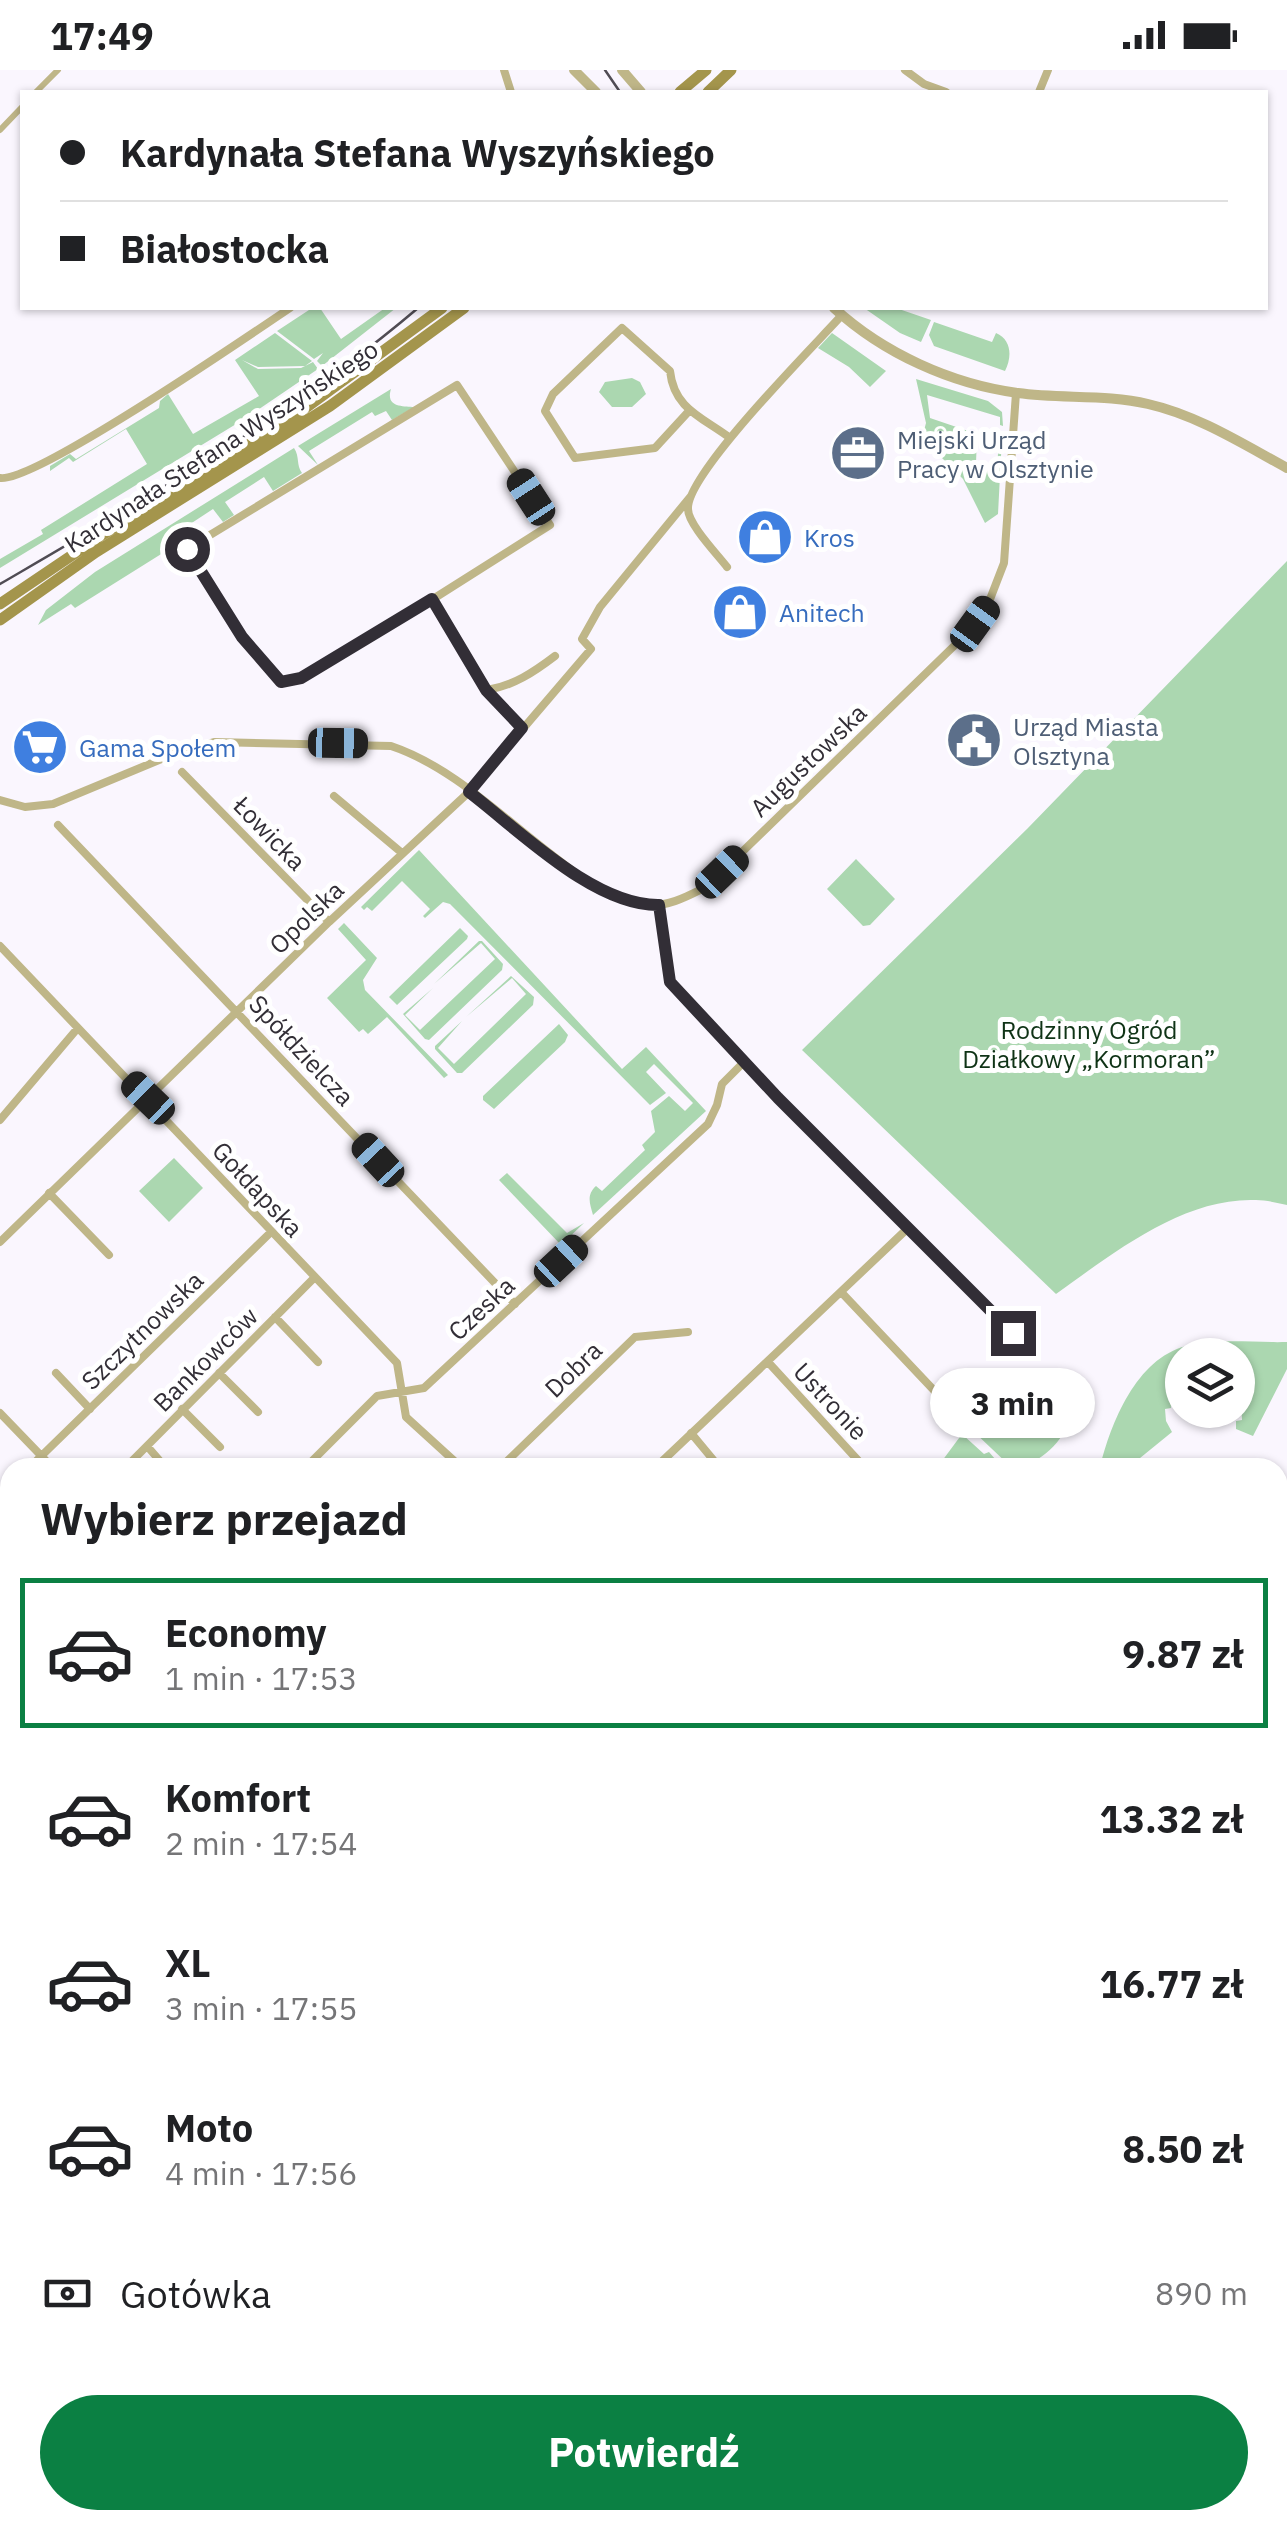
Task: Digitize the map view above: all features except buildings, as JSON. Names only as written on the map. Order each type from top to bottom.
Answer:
[{"type":"main road","points":[[682,90],[706,70]]},
{"type":"main road","points":[[710,90],[731,70]]},
{"type":"main road","name":"Kardynała Stefana Wyszyńskiego","points":[[0,604],[102,535],[289,420],[439,310]]},
{"type":"main road","name":"Kardynała Stefana Wyszyńskiego","points":[[0,620],[106,545],[314,417],[461,310]]},
{"type":"street","points":[[38,90],[58,70]]},
{"type":"street","points":[[574,70],[594,90]]},
{"type":"street","points":[[622,70],[639,90]]},
{"type":"street","points":[[905,70],[940,90]]},
{"type":"street","points":[[0,130],[20,108]]},
{"type":"street","points":[[0,478],[9,479],[58,455],[287,310]]},
{"type":"street","points":[[469,792],[591,650],[582,639],[600,607],[691,496],[730,438],[838,311],[874,341],[904,358],[966,380],[1016,393],[1147,403],[1191,418],[1287,468]]},
{"type":"street","points":[[689,410],[655,448],[575,458],[545,411],[553,394],[622,328],[670,371],[672,391],[689,410],[730,438]]},
{"type":"street","points":[[457,386],[550,525],[432,599],[301,678],[281,682],[254,654],[187,549],[457,386]]},
{"type":"street","name":"Augustowska","points":[[659,905],[706,887],[950,650],[987,608],[1004,563],[1016,393]]},
{"type":"street","points":[[691,496],[688,510],[692,522],[727,566]]},
{"type":"street","points":[[432,599],[486,690],[522,728]]},
{"type":"street","points":[[486,690],[502,688],[536,671],[555,656]]},
{"type":"street","points":[[0,800],[25,807],[53,804],[194,747],[236,740],[391,746],[425,761],[582,879],[626,900],[659,905],[670,982],[907,1229],[1013,1333]]},
{"type":"street","name":"Łowicka","points":[[182,772],[330,922]]},
{"type":"street","name":"Opolska","points":[[0,1242],[469,792]]},
{"type":"street","points":[[334,796],[402,853]]},
{"type":"street","name":"Spółdzielcza","points":[[58,824],[515,1304]]},
{"type":"street","name":"Gołdapska","points":[[0,946],[397,1363],[406,1417],[451,1458]]},
{"type":"street","points":[[0,1120],[78,1030]]},
{"type":"street","name":"Czeska","points":[[314,1458],[378,1396],[424,1388],[708,1124],[718,1105],[722,1084],[744,1062]]},
{"type":"street","points":[[50,1193],[109,1255]]},
{"type":"street","points":[[665,1458],[907,1229]]},
{"type":"street","name":"Szczytnowska","points":[[38,1458],[270,1232]]},
{"type":"street","name":"Bankowców","points":[[134,1458],[314,1278]]},
{"type":"street","points":[[842,1293],[945,1402],[959,1423]]},
{"type":"street","points":[[275,1317],[318,1362]]},
{"type":"street","name":"Dobra","points":[[510,1458],[635,1337],[688,1332]]},
{"type":"street","name":"Ustronie","points":[[768,1362],[856,1458]]},
{"type":"street","points":[[56,1373],[90,1409]]},
{"type":"street","points":[[220,1373],[258,1412]]},
{"type":"street","points":[[182,1409],[220,1447]]},
{"type":"street","points":[[0,1413],[44,1458]]},
{"type":"street","points":[[691,1433],[712,1458]]},
{"type":"street","points":[[147,1446],[157,1458]]},
{"type":"green space","points":[[309,310],[321,310],[341,339],[382,310],[393,310],[322,366],[317,361],[323,353],[314,359],[277,331]]},
{"type":"green space","points":[[867,310],[902,310],[931,320],[921,342]]},
{"type":"green space","points":[[934,322],[992,342],[996,333],[1001,336],[1009,349],[1005,371],[934,346],[929,335]]},
{"type":"green space","points":[[275,333],[312,361],[305,366],[313,362],[318,369],[246,418],[0,568],[0,559],[147,464],[126,429],[73,462],[69,458],[50,471],[50,466],[70,454],[76,459],[159,408],[168,394],[193,434],[259,396],[235,360]],"holes":[[[242,360],[258,367],[305,366],[258,369]]]},
{"type":"green space","points":[[832,333],[886,371],[870,387],[849,367],[818,348]]},
{"type":"green space","points":[[632,378],[640,382],[646,394],[632,407],[612,407],[599,392],[605,382]]},
{"type":"green space","points":[[916,379],[988,401],[1002,412],[1003,426],[1000,417],[927,395],[930,418],[977,434],[976,464],[997,471],[999,436],[1002,437],[998,514],[985,523],[963,479],[922,438],[926,423]]},
{"type":"green space","points":[[391,389],[393,403],[414,407],[392,420],[386,411],[375,416],[372,412],[309,451],[318,465],[298,446]]},
{"type":"green space","points":[[294,448],[302,473],[273,491],[264,477],[225,502],[234,515],[223,522],[213,509],[175,534],[182,549],[174,546],[75,608],[71,604],[38,625],[46,610],[95,572]]},
{"type":"green space","name":"Rodzinny Ogród Działkowy „Kormoran”","points":[[1287,561],[1287,1205],[1260,1200],[1229,1202],[1175,1218],[1125,1246],[1056,1294],[802,1050],[1028,828]]},
{"type":"green space","points":[[419,850],[622,1069],[646,1047],[706,1111],[593,1215],[593,1189],[596,1186],[602,1191],[645,1150],[642,1145],[655,1132],[651,1111],[669,1096],[685,1111],[693,1103],[654,1064],[646,1072],[666,1093],[650,1105],[450,904],[443,902],[425,918],[430,909],[402,881],[372,911],[367,907],[364,910],[361,907]]},
{"type":"green space","points":[[856,859],[895,899],[870,925],[863,926],[827,889]]},
{"type":"green space","points":[[344,923],[377,958],[363,980],[365,990],[448,1075],[444,1078],[387,1017],[368,1034],[363,1029],[359,1032],[327,998],[366,960],[338,929]]},
{"type":"green space","points":[[460,928],[467,939],[397,1005],[389,997]]},
{"type":"green space","points":[[479,941],[503,964],[502,970],[429,1040],[425,1039],[403,1014],[433,988],[405,1015],[420,1030],[495,959],[481,943],[434,984]]},
{"type":"green space","points":[[511,976],[534,997],[533,1005],[462,1073],[457,1073],[435,1046],[462,1021],[438,1048],[454,1064],[526,994],[512,978],[466,1017]]},
{"type":"green space","points":[[559,1024],[568,1035],[565,1042],[494,1109],[483,1100],[483,1096]]},
{"type":"green space","points":[[174,1158],[203,1188],[169,1222],[139,1191]]},
{"type":"green space","points":[[507,1173],[567,1233],[584,1223],[561,1245],[499,1180]]},
{"type":"green space","points":[[1255,1342],[1287,1342],[1287,1369],[1253,1436],[1236,1429],[1255,1428]]},
{"type":"green space","points":[[1165,1355],[1165,1428],[1172,1432],[1140,1458],[1103,1458],[1128,1395]]},
{"type":"green space","points":[[1012,1377],[1041,1379],[1071,1418],[1062,1436],[1039,1458],[1002,1458],[972,1430]]},
{"type":"green space","points":[[962,1434],[994,1458],[944,1458]]},
{"type":"tram line","points":[[605,70],[619,90]]},
{"type":"tram line","points":[[0,584],[268,421],[415,310]]},
{"type":"place","name":"Miejski Urząd Pracy w Olsztynie","points":[[858,453]]},
{"type":"place","name":"Kros","points":[[765,537]]},
{"type":"place","name":"Anitech","points":[[740,612]]},
{"type":"place","name":"Urząd Miasta Olsztyna","points":[[974,740]]},
{"type":"place","name":"Gama Społem","points":[[40,747]]},
{"type":"route","points":[[187,549],[254,654],[281,682],[301,678],[432,599],[486,690],[522,728],[469,792],[582,879],[610,895],[659,905],[670,982],[778,1098],[1013,1333]]}]
